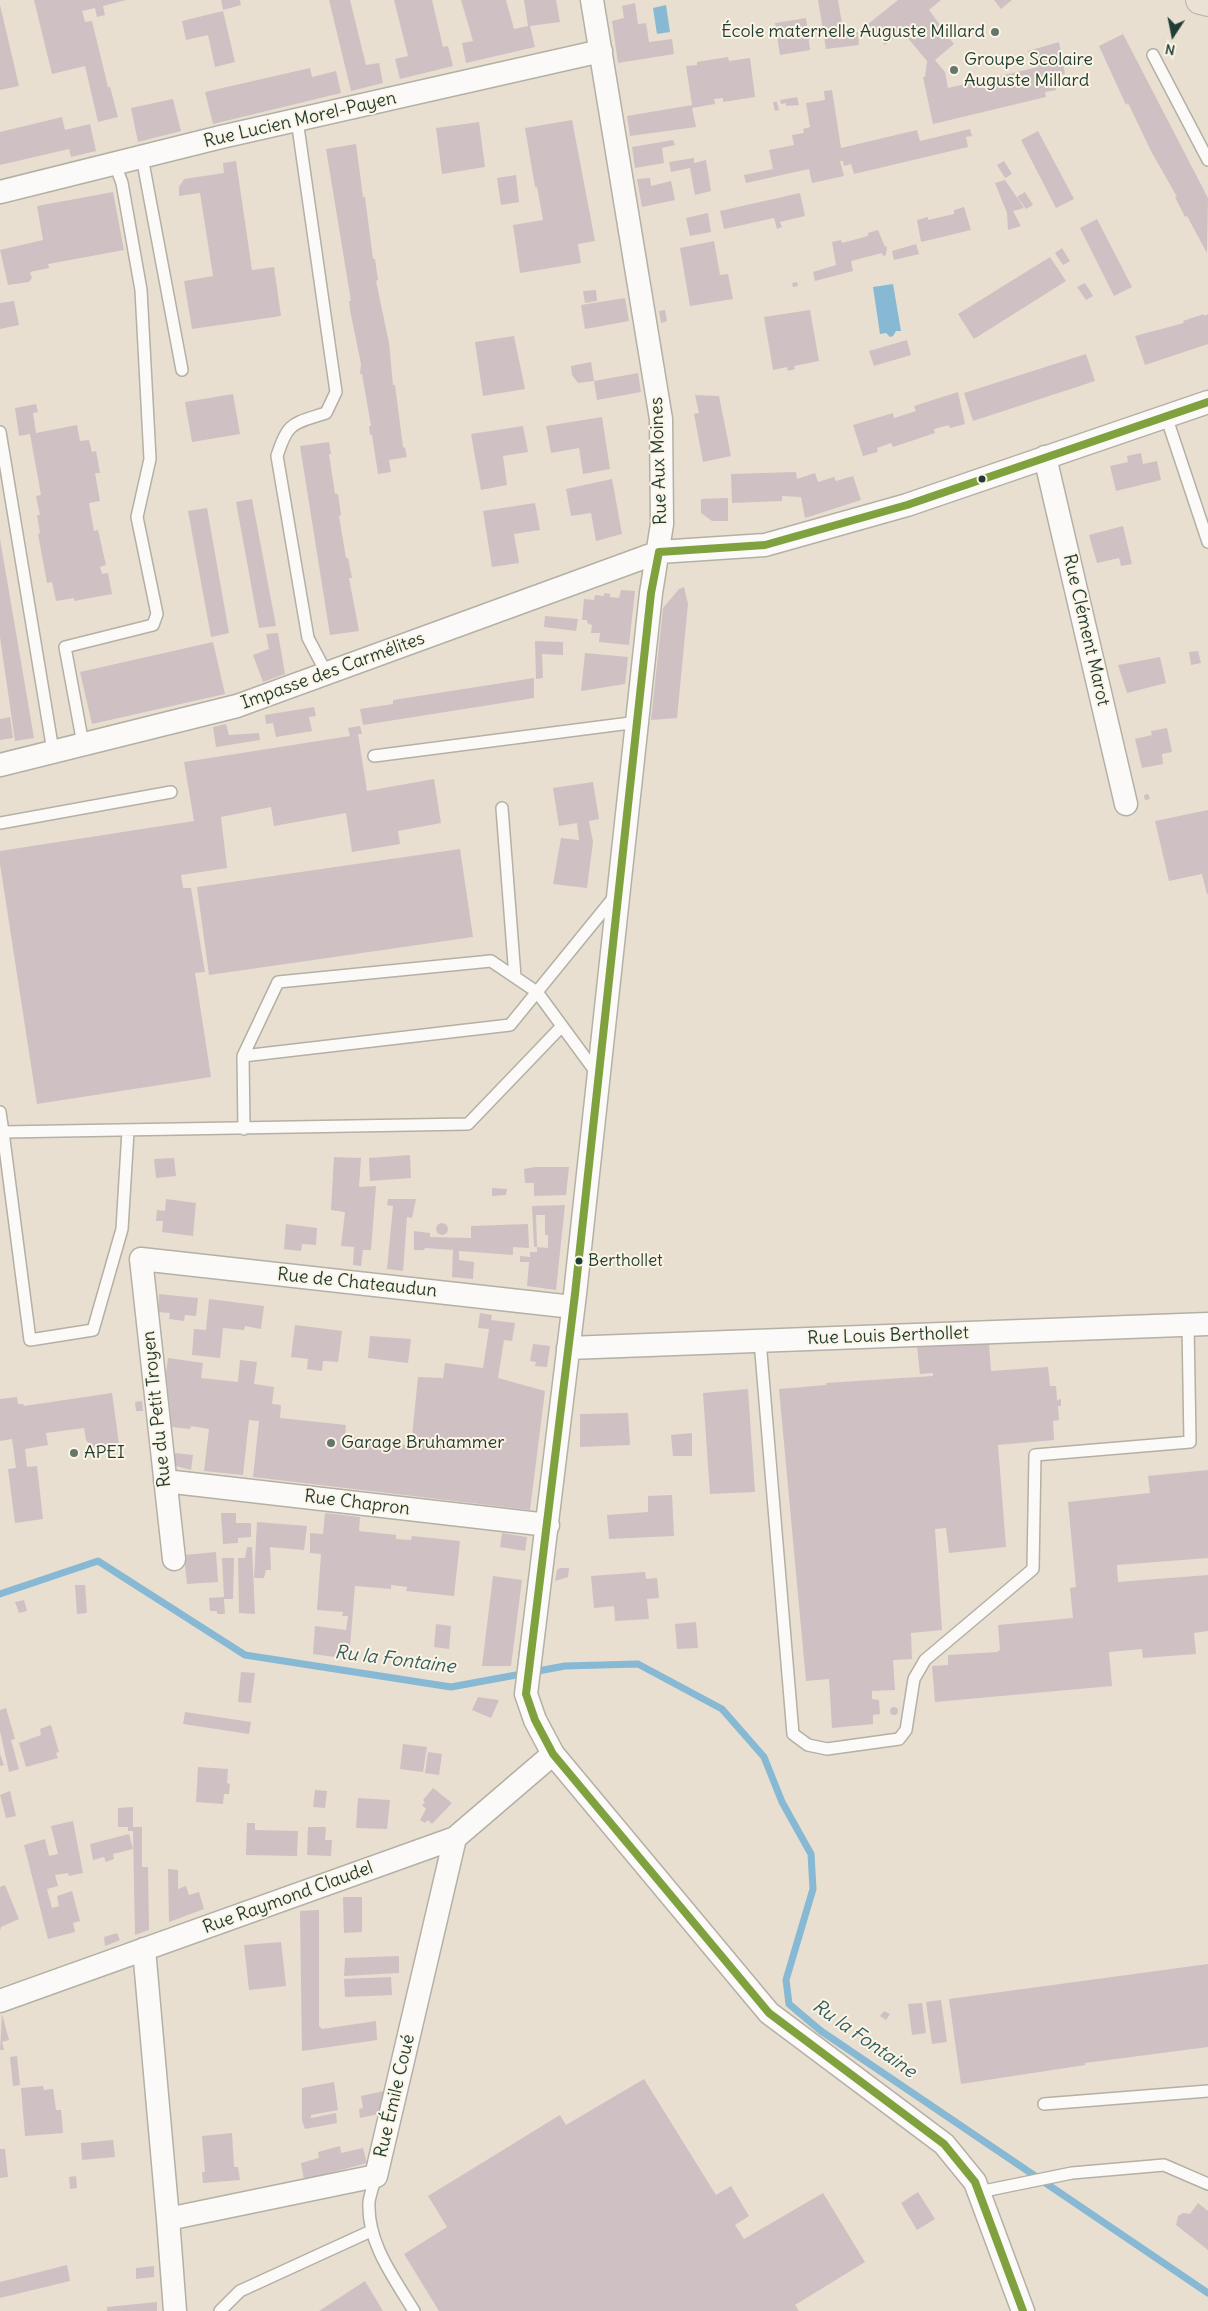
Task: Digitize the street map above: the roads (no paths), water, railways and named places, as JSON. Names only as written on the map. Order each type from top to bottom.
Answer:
[{"type":"main road","points":[[1200,0],[1208,2]]},
{"type":"street","name":"Rue Aux Moines","points":[[592,0],[661,419],[662,524],[651,593],[573,1307],[526,1694],[535,1720],[553,1754],[768,2013],[944,2144],[975,2182],[1023,2311]]},
{"type":"street","name":"Rue Lucien Morel-Payen","points":[[0,192],[297,120],[601,52]]},
{"type":"street","name":"Impasse des Carmélites","points":[[0,766],[237,706],[659,552],[765,545],[907,505],[1208,402]]},
{"type":"street","name":"Rue Clément Marot","points":[[1045,457],[1126,804]]},
{"type":"street","name":"Rue de Chateaudun","points":[[141,1259],[573,1307]]},
{"type":"street","name":"Rue du Petit Troyen","points":[[141,1259],[174,1559]]},
{"type":"street","name":"Rue Louis Berthollet","points":[[568,1348],[1195,1319]]},
{"type":"street","name":"Rue Chapron","points":[[165,1481],[548,1525]]},
{"type":"street","name":"Rue Raymond Claudel","points":[[1,1999],[455,1838],[553,1754]]},
{"type":"street","name":"Rue Émile Coué","points":[[168,2219],[376,2176],[455,1838]]},
{"type":"street","points":[[144,1949],[175,2311]]},
{"type":"lane","points":[[1153,55],[1208,160]]},
{"type":"lane","points":[[297,120],[336,392],[326,413],[291,424],[283,437],[276,456],[308,638],[327,674]]},
{"type":"lane","points":[[142,157],[182,370]]},
{"type":"lane","points":[[84,744],[65,647],[153,626],[157,614],[137,516],[150,459],[141,290],[122,183],[115,164]]},
{"type":"lane","points":[[1166,416],[1208,542]]},
{"type":"lane","points":[[0,432],[54,751]]},
{"type":"lane","points":[[374,756],[638,722]]},
{"type":"lane","points":[[0,824],[171,792]]},
{"type":"lane","points":[[502,808],[515,977]]},
{"type":"lane","points":[[243,1056],[510,1025],[620,890]]},
{"type":"lane","points":[[244,1129],[243,1056],[278,982],[491,961],[536,992],[599,1076]]},
{"type":"lane","points":[[3,1132],[468,1124],[562,1026]]},
{"type":"lane","points":[[0,1112],[30,1340],[93,1330],[122,1228],[128,1131]]},
{"type":"lane","points":[[760,1340],[793,1734],[808,1745],[827,1749],[899,1739],[906,1730],[914,1679],[925,1660],[1033,1569],[1035,1455],[1190,1442],[1195,1319]]},
{"type":"lane","points":[[1044,2104],[1208,2091]]},
{"type":"lane","points":[[979,2192],[1072,2173],[1164,2165],[1208,2184]]},
{"type":"lane","points":[[376,2176],[369,2201],[371,2231],[382,2259],[414,2311]]},
{"type":"lane","points":[[220,2311],[240,2291],[371,2231]]},
{"type":"water","points":[[666,5],[670,32],[657,34],[653,8]]},
{"type":"water","points":[[893,284],[901,331],[896,331],[890,337],[886,333],[880,334],[873,287]]},
{"type":"waterway","name":"Ru la Fontaine","points":[[0,1594],[98,1561],[245,1655],[451,1687],[565,1666],[638,1664],[722,1709],[764,1757],[782,1802],[811,1854],[813,1889],[786,1980],[789,2004],[821,2031],[1208,2293]]},
{"type":"place","name":"École maternelle Auguste Millard","points":[[995,32]]},
{"type":"place","name":"Groupe Scolaire Auguste Millard","points":[[954,70]]},
{"type":"place","name":"Berthollet","points":[[579,1261]]},
{"type":"place","name":"Garage Bruhammer","points":[[331,1443]]},
{"type":"place","name":"APEI","points":[[74,1453]]}]
